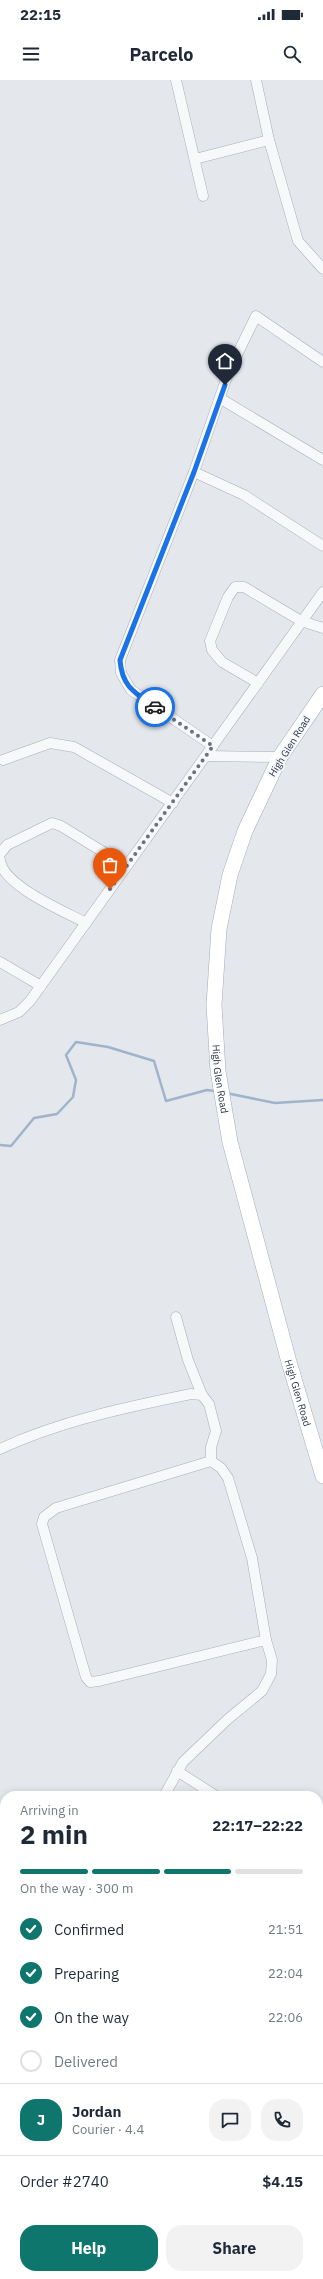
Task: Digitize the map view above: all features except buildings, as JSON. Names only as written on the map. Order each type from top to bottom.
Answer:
[{"type":"main road","name":"High Glen Road","points":[[323,694],[280,757],[245,831],[230,875],[219,929],[214,1005],[218,1071],[230,1142],[289,1362],[323,1476]]},
{"type":"street","points":[[176,80],[196,159],[202,196]]},
{"type":"street","points":[[256,80],[268,140],[298,241],[323,269]]},
{"type":"street","points":[[196,159],[268,140]]},
{"type":"street","points":[[213,746],[131,690],[121,673],[120,660],[194,472],[221,398],[229,371],[256,316],[323,362]]},
{"type":"street","points":[[221,398],[323,460]]},
{"type":"street","points":[[194,472],[244,495],[323,546]]},
{"type":"street","points":[[258,683],[222,662],[212,650],[210,641],[234,587],[244,587],[301,621],[323,628]]},
{"type":"street","points":[[0,1020],[19,1012],[41,986],[323,592]]},
{"type":"street","points":[[3,760],[50,743],[74,746],[173,803]]},
{"type":"street","points":[[206,756],[280,757]]},
{"type":"street","points":[[0,854],[7,844],[52,823],[61,826],[126,866]]},
{"type":"street","points":[[0,860],[4,872],[14,883],[86,923]]},
{"type":"street","points":[[0,962],[41,986]]},
{"type":"street","points":[[176,1316],[188,1360],[202,1394],[209,1404],[216,1431],[211,1446],[211,1460]]},
{"type":"street","points":[[0,1449],[25,1438],[126,1407],[191,1394],[202,1394]]},
{"type":"street","points":[[166,1791],[177,1770],[183,1762],[228,1719],[262,1691],[268,1684],[272,1660],[266,1640],[252,1558],[228,1478],[221,1468],[211,1460]]},
{"type":"street","points":[[211,1460],[56,1508],[44,1518],[42,1524],[86,1677],[90,1682],[99,1681],[266,1640]]},
{"type":"street","points":[[177,1770],[208,1791]]},
{"type":"waterway","points":[[0,1145],[11,1146],[34,1118],[57,1114],[73,1097],[76,1080],[66,1055],[76,1042],[108,1047],[154,1061],[166,1101],[207,1090],[215,1091]]},
{"type":"waterway","points":[[226,1093],[275,1103],[323,1100]]},
{"type":"way so far","points":[[110,889],[213,746],[155,707]]},
{"type":"route","points":[[155,707],[131,690],[124,682],[121,673],[120,660],[194,472],[225,385]]}]
